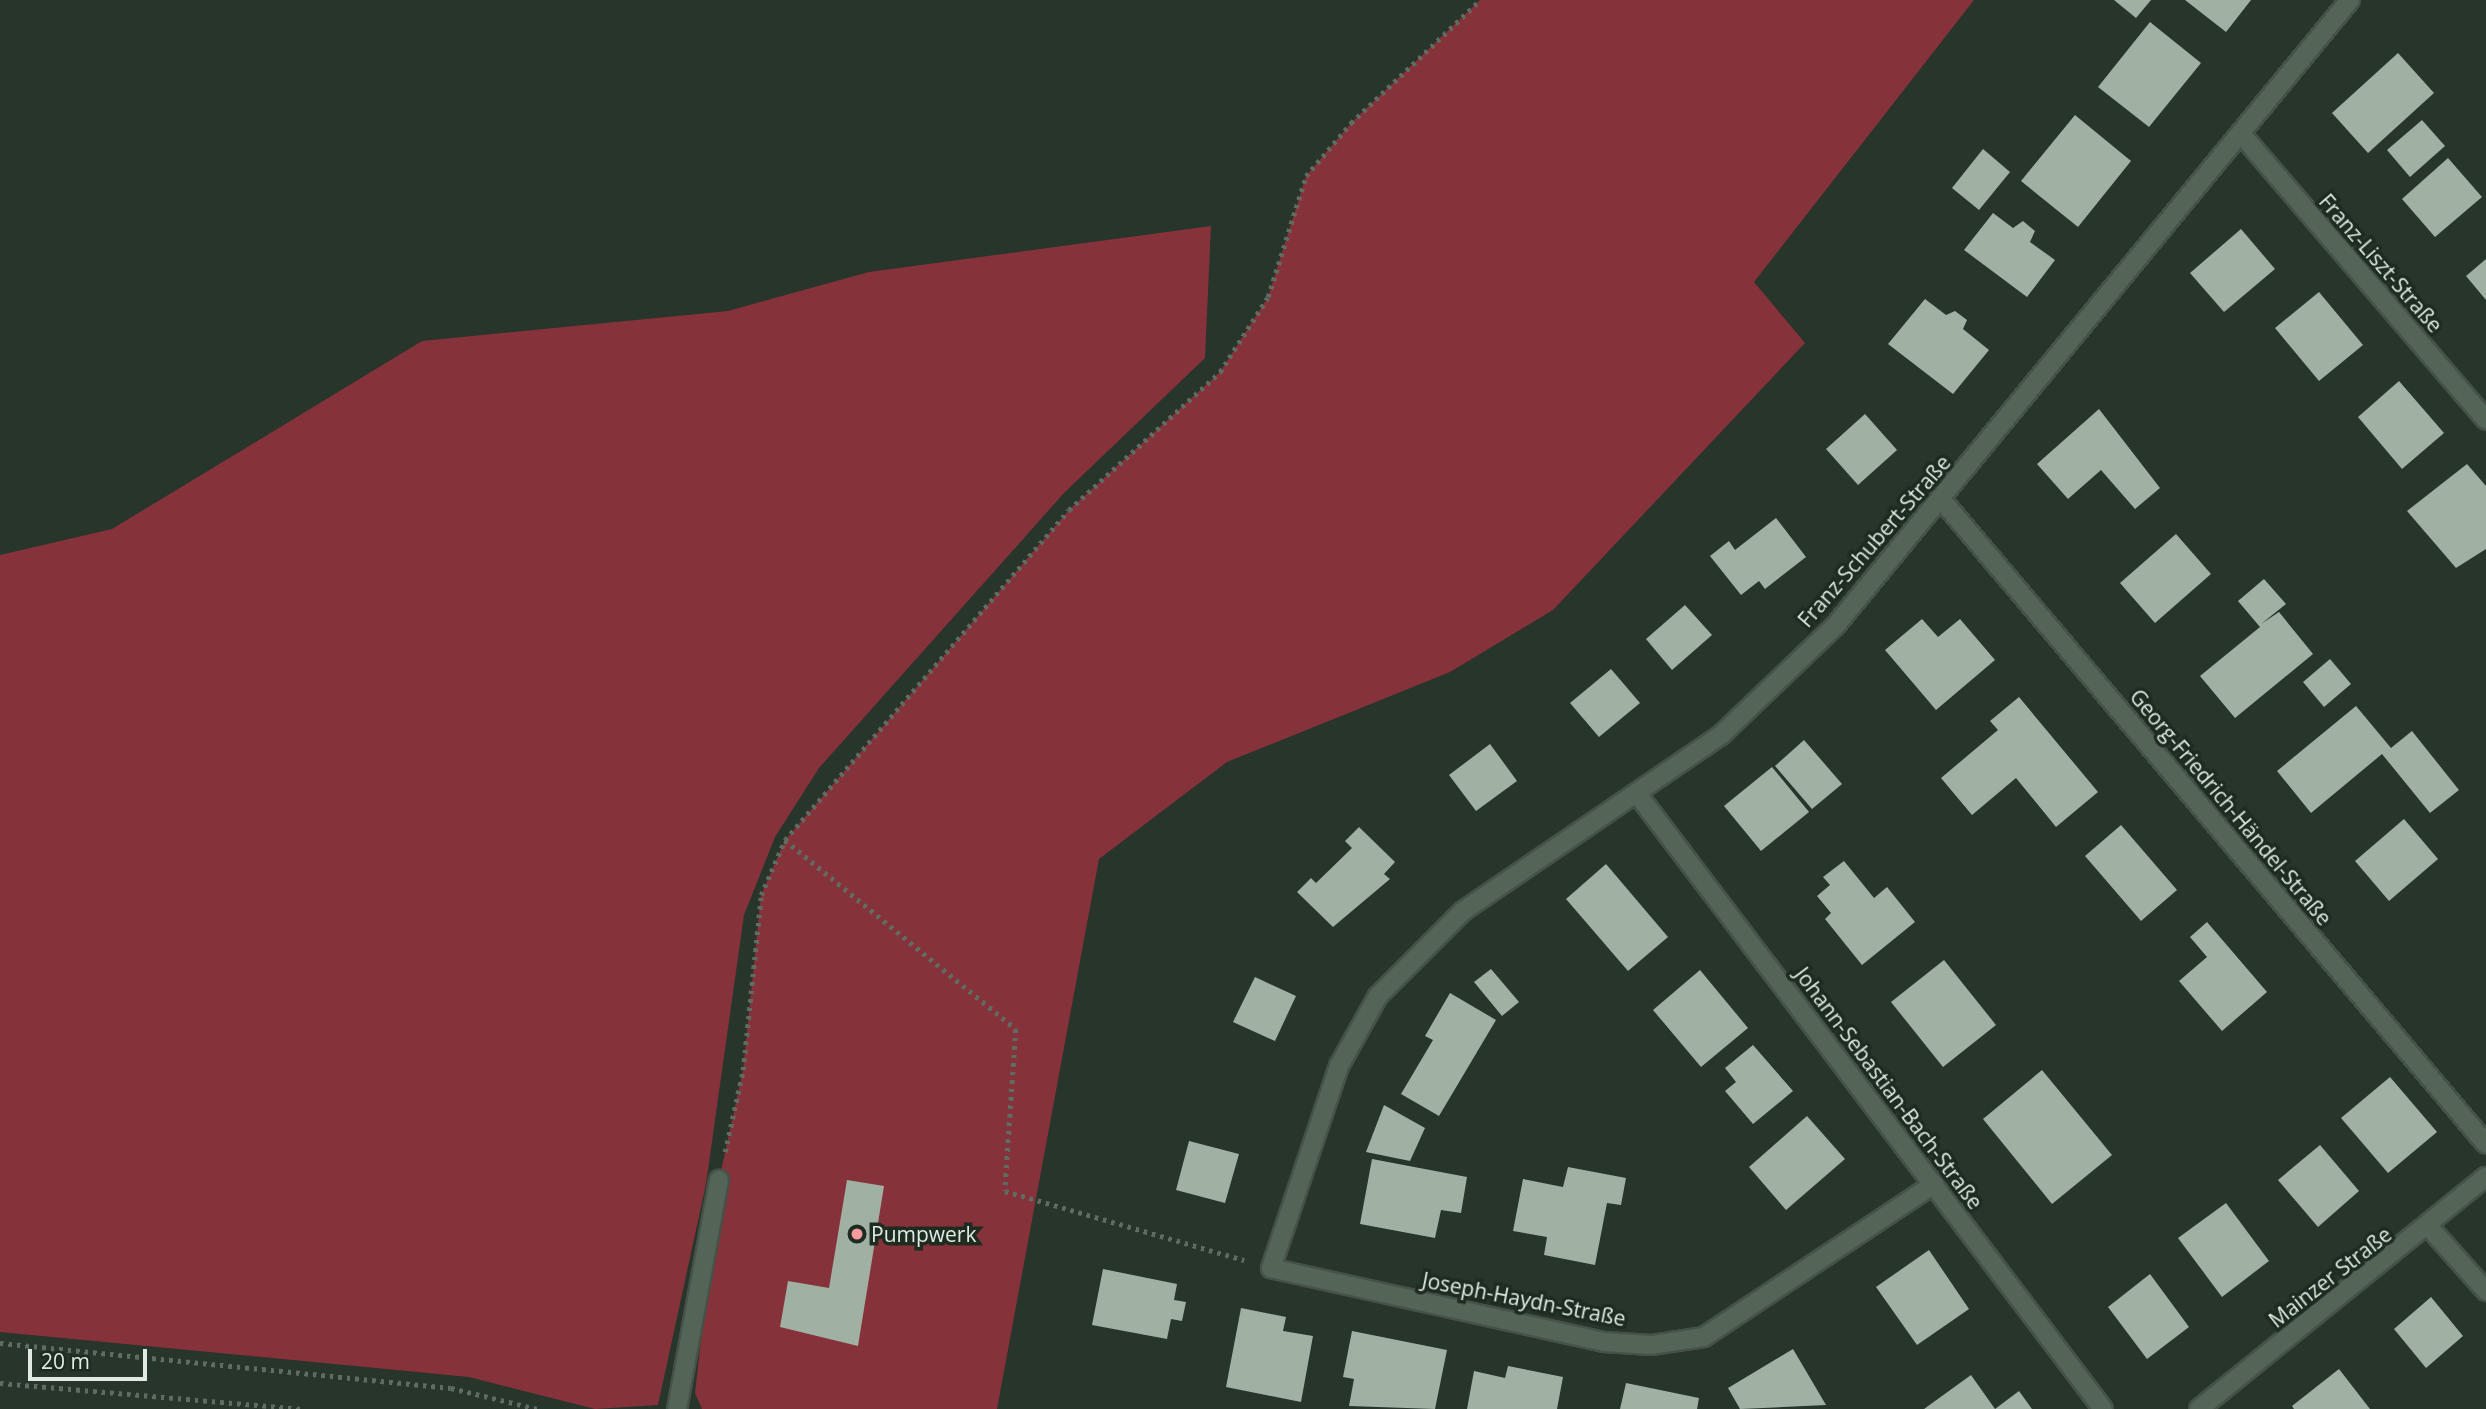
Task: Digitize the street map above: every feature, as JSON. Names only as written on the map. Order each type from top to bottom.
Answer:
[{"type":"street","name":"Franz-Schubert-Straße","points":[[1271,1268],[1339,1066],[1378,996],[1463,911],[1638,794],[1721,734],[1836,625],[2242,135],[2350,0]]},
{"type":"street","name":"Franz-Liszt-Straße","points":[[2242,135],[2486,420]]},
{"type":"street","name":"Georg-Friedrich-Händel-Straße","points":[[1941,499],[2486,1144]]},
{"type":"street","name":"Johann-Sebastian-Bach-Straße","points":[[1638,794],[2103,1409]]},
{"type":"street","name":"Mainzer Straße","points":[[2199,1409],[2430,1227],[2486,1177]]},
{"type":"street","points":[[677,1409],[719,1180]]},
{"type":"street","name":"Joseph-Haydn-Straße","points":[[1271,1268],[1604,1342],[1651,1345],[1704,1337],[1934,1184]]},
{"type":"street","points":[[2430,1227],[2486,1292]]},
{"type":"path","points":[[719,1180],[743,1070],[761,895],[785,840],[1069,510],[1220,372],[1269,297],[1306,176],[1351,123],[1480,0]]},
{"type":"path","points":[[785,840],[1016,1029],[1005,1191],[1271,1268]]},
{"type":"path","points":[[0,1343],[451,1388],[538,1409]]},
{"type":"path","points":[[0,1383],[302,1409]]},
{"type":"shaded area","points":[[1480,0],[1974,0],[1754,282],[1805,343],[1553,610],[1450,672],[1227,762],[1099,859],[997,1409],[702,1409],[695,1393],[719,1180],[743,1070],[761,895],[785,840],[1069,510],[1220,372],[1268,297],[1306,176],[1351,123]]},
{"type":"shaded area","points":[[1211,226],[1205,358],[1064,493],[819,768],[775,837],[744,915],[706,1184],[658,1405],[595,1409],[469,1377],[0,1332],[0,555],[112,529],[422,341],[728,311],[869,272]]},
{"type":"building","points":[[2114,0],[2151,0],[2136,18]]},
{"type":"building","points":[[2185,0],[2251,0],[2226,32]]},
{"type":"building","points":[[2150,22],[2201,63],[2149,127],[2098,87]]},
{"type":"building","points":[[2398,53],[2434,93],[2368,153],[2332,113]]},
{"type":"building","points":[[2075,115],[2131,161],[2078,227],[2021,181]]},
{"type":"building","points":[[2422,120],[2445,146],[2410,177],[2387,150]]},
{"type":"building","points":[[1983,149],[2010,172],[1979,210],[1952,188]]},
{"type":"building","points":[[2448,158],[2482,197],[2435,237],[2402,199]]},
{"type":"building","points":[[1993,213],[2013,228],[2023,221],[2035,231],[2030,242],[2055,260],[2027,297],[1964,250]]},
{"type":"building","points":[[2241,229],[2275,269],[2224,312],[2190,273]]},
{"type":"building","points":[[2486,259],[2486,300],[2466,276]]},
{"type":"building","points":[[2319,292],[2363,345],[2319,381],[2275,328]]},
{"type":"building","points":[[1925,299],[1946,315],[1955,311],[1967,320],[1963,329],[1989,350],[1953,394],[1888,344]]},
{"type":"building","points":[[2399,381],[2444,433],[2402,469],[2358,417]]},
{"type":"building","points":[[2099,409],[2160,488],[2135,509],[2101,470],[2068,499],[2037,464]]},
{"type":"building","points":[[1865,414],[1897,450],[1858,485],[1826,449]]},
{"type":"building","points":[[2467,464],[2486,486],[2486,549],[2456,568],[2407,511]]},
{"type":"building","points":[[1776,518],[1806,557],[1765,589],[1759,581],[1741,595],[1710,556],[1729,541],[1735,550]]},
{"type":"building","points":[[2176,534],[2211,574],[2155,623],[2120,583]]},
{"type":"building","points":[[2264,579],[2286,604],[2261,624],[2279,612],[2313,654],[2235,718],[2200,676],[2260,627],[2238,601]]},
{"type":"building","points":[[1685,605],[1712,635],[1672,670],[1646,639]]},
{"type":"building","points":[[1922,619],[1938,637],[1960,619],[1995,660],[1936,710],[1885,650]]},
{"type":"building","points":[[2330,659],[2351,684],[2324,707],[2303,682]]},
{"type":"building","points":[[1611,669],[1640,703],[1599,737],[1570,703]]},
{"type":"building","points":[[2019,697],[2098,792],[2056,827],[2016,778],[1972,815],[1941,778],[1998,730],[1990,721]]},
{"type":"building","points":[[2356,706],[2391,748],[2412,731],[2459,790],[2430,813],[2382,754],[2311,813],[2277,771]]},
{"type":"building","points":[[1804,740],[1842,784],[1812,809],[1775,766]]},
{"type":"building","points":[[1490,744],[1517,781],[1476,811],[1449,775]]},
{"type":"building","points":[[1772,767],[1809,812],[1761,851],[1724,806]]},
{"type":"building","points":[[2404,819],[2438,859],[2389,901],[2355,861]]},
{"type":"building","points":[[2121,825],[2177,890],[2141,921],[2085,856]]},
{"type":"building","points":[[1359,827],[1395,862],[1384,874],[1390,879],[1333,927],[1297,892],[1311,878],[1316,883],[1352,848],[1345,841]]},
{"type":"building","points":[[1844,861],[1874,898],[1887,887],[1915,922],[1862,965],[1825,919],[1831,913],[1817,896],[1830,885],[1823,877]]},
{"type":"building","points":[[1606,864],[1668,937],[1628,971],[1566,899]]},
{"type":"building","points":[[2207,922],[2267,992],[2222,1031],[2179,981],[2207,957],[2190,937]]},
{"type":"building","points":[[1944,960],[1996,1025],[1943,1067],[1891,1002]]},
{"type":"building","points":[[1491,969],[1519,1002],[1502,1016],[1474,982]]},
{"type":"building","points":[[1700,970],[1748,1028],[1701,1067],[1653,1010]]},
{"type":"building","points":[[1255,977],[1296,996],[1275,1041],[1233,1022]]},
{"type":"building","points":[[1450,993],[1496,1020],[1439,1116],[1401,1094],[1433,1040],[1425,1036]]},
{"type":"building","points":[[1753,1045],[1793,1091],[1753,1124],[1725,1091],[1736,1082],[1725,1068]]},
{"type":"building","points":[[2042,1070],[2112,1155],[2052,1204],[1983,1119]]},
{"type":"building","points":[[2390,1077],[2437,1132],[2388,1173],[2341,1118]]},
{"type":"building","points":[[1384,1105],[1425,1128],[1410,1161],[1366,1152]]},
{"type":"building","points":[[1807,1116],[1845,1159],[1786,1210],[1749,1167]]},
{"type":"building","points":[[1189,1141],[1239,1154],[1225,1203],[1176,1190]]},
{"type":"building","points":[[2320,1145],[2359,1191],[2318,1227],[2278,1180]]},
{"type":"building","points":[[1372,1159],[1467,1177],[1461,1213],[1441,1210],[1435,1238],[1360,1224]]},
{"type":"building","points":[[1568,1167],[1626,1178],[1621,1205],[1607,1203],[1595,1265],[1544,1255],[1547,1237],[1513,1231],[1523,1179],[1563,1187]]},
{"type":"building","name":"Pumpwerk","points":[[847,1180],[884,1186],[858,1346],[780,1327],[788,1281],[829,1288]]},
{"type":"building","points":[[2226,1203],[2269,1261],[2222,1297],[2178,1238]]},
{"type":"building","points":[[1929,1250],[1969,1309],[1917,1345],[1876,1287]]},
{"type":"building","points":[[1103,1269],[1177,1284],[1174,1300],[1186,1302],[1182,1321],[1171,1319],[1167,1339],[1092,1325]]},
{"type":"building","points":[[2150,1274],[2189,1327],[2147,1359],[2108,1307]]},
{"type":"building","points":[[2431,1297],[2463,1336],[2426,1368],[2394,1329]]},
{"type":"building","points":[[1241,1308],[1286,1317],[1283,1331],[1313,1336],[1301,1402],[1226,1387]]},
{"type":"building","points":[[1352,1331],[1447,1350],[1435,1409],[1349,1406],[1354,1379],[1343,1377]]},
{"type":"building","points":[[1793,1349],[1826,1405],[1740,1409],[1728,1388]]},
{"type":"building","points":[[1508,1366],[1563,1377],[1557,1409],[1467,1409],[1474,1371],[1505,1378]]},
{"type":"building","points":[[2339,1369],[2370,1409],[2294,1409],[2292,1406]]},
{"type":"building","points":[[1971,1375],[1995,1409],[1924,1409]]},
{"type":"building","points":[[1626,1383],[1699,1398],[1697,1409],[1620,1409]]},
{"type":"building","points":[[2019,1391],[2032,1409],[1995,1409]]},
{"type":"place","name":"Pumpwerk","points":[[857,1234]]}]
